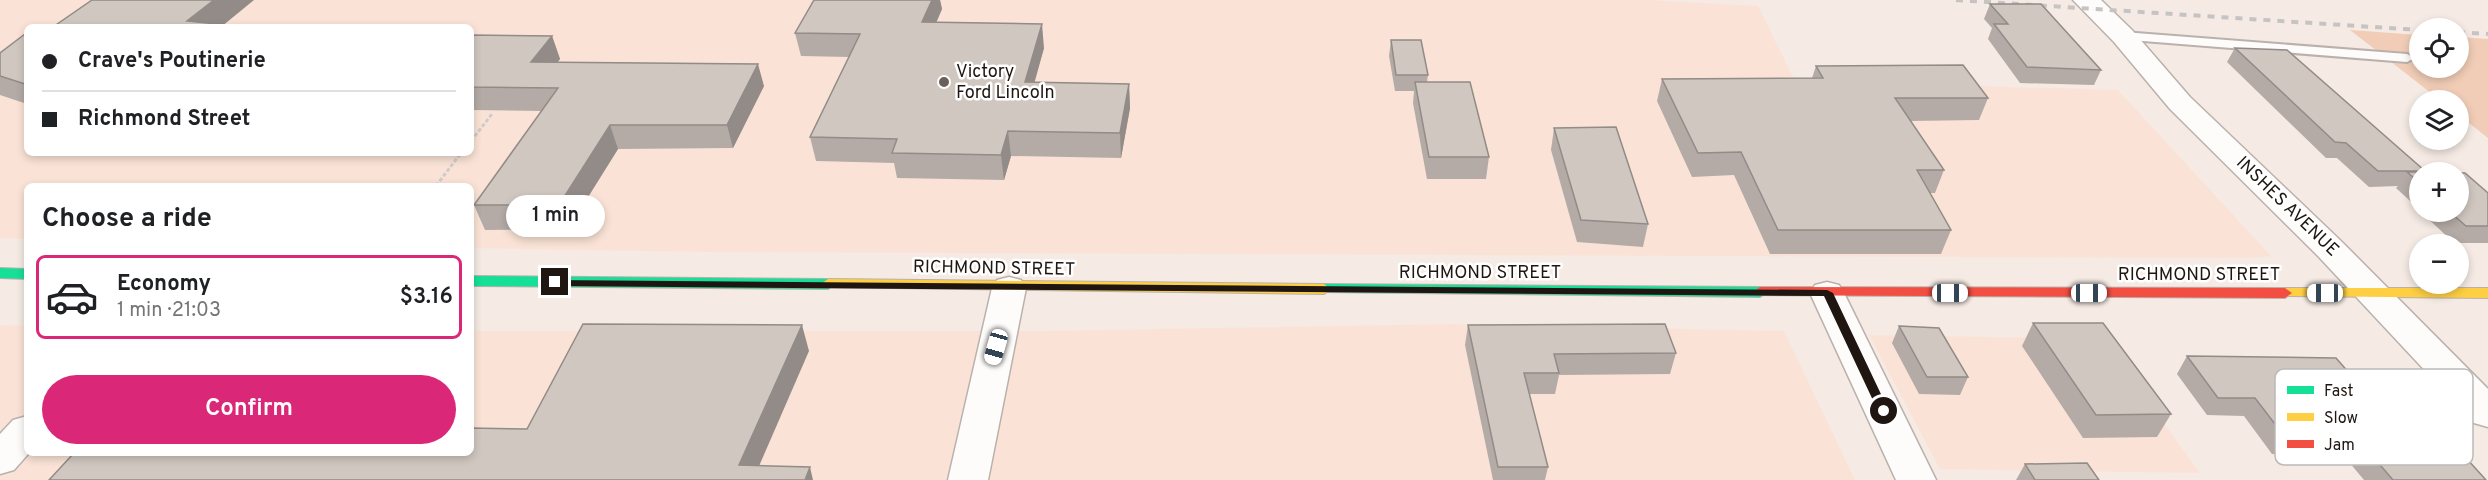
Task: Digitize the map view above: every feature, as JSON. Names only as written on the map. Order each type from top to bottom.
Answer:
[{"type":"main road","points":[[0,273],[24,274]]},
{"type":"main road","name":"RICHMOND STREET","points":[[474,281],[1009,288],[1827,293],[2488,293]]},
{"type":"street","name":"INSHES AVENUE","points":[[2086,0],[2123,36],[2180,103],[2445,369]]},
{"type":"street","points":[[968,480],[1009,288]]},
{"type":"street","points":[[1827,293],[1916,480]]},
{"type":"street","name":"INSHES AVENUE","points":[[2473,397],[2488,413]]},
{"type":"street","points":[[0,459],[24,433]]},
{"type":"lane","points":[[2123,36],[2407,58]]},
{"type":"path","points":[[474,137],[492,114]]},
{"type":"path","points":[[438,183],[459,156]]},
{"type":"shaded area","points":[[0,0],[1647,0],[1758,6],[1795,81],[2118,90],[2271,256],[2251,258],[705,252],[474,248],[474,183],[24,183],[24,239],[0,238]]},
{"type":"shaded area","points":[[2350,30],[2409,34],[2409,76]]},
{"type":"shaded area","points":[[2469,38],[2488,39],[2488,138],[2469,123],[2469,90],[2427,90],[2412,78],[2469,78]]},
{"type":"shaded area","points":[[1452,324],[1784,331],[1855,480],[0,480],[0,325],[24,326],[24,456],[474,456],[474,331],[1046,331]]},
{"type":"shaded area","points":[[1869,335],[2102,339],[2200,473],[1940,469]]},
{"type":"building","points":[[92,0],[214,0],[187,21],[216,24],[57,24]]},
{"type":"building","name":"Victory Ford Lincoln","points":[[814,0],[932,0],[922,22],[1042,24],[1025,82],[1129,84],[1120,133],[1008,131],[1001,155],[892,153],[897,139],[810,137],[860,34],[795,33]]},
{"type":"building","points":[[1990,4],[2041,4],[2101,70],[2027,67],[1994,24],[2008,24]]},
{"type":"building","points":[[24,35],[24,84],[0,76],[0,53]]},
{"type":"building","points":[[474,35],[552,36],[531,62],[758,64],[727,125],[610,125],[559,205],[474,205],[558,88],[474,87]]},
{"type":"building","points":[[1391,40],[1421,40],[1428,75],[1396,75]]},
{"type":"building","points":[[2235,48],[2287,50],[2415,162],[2409,162],[2409,171],[2378,171],[2346,143],[2335,142]]},
{"type":"building","points":[[1963,65],[1988,98],[1895,98],[1944,170],[1917,170],[1951,230],[1778,230],[1741,152],[1698,153],[1662,79],[1823,78],[1816,66]]},
{"type":"building","points":[[1415,82],[1470,82],[1489,157],[1429,157]]},
{"type":"building","points":[[1616,127],[1648,224],[1581,220],[1554,128]]},
{"type":"building","points":[[2469,176],[2488,193],[2488,226],[2466,226],[2461,222],[2469,222]]},
{"type":"building","points":[[2033,323],[2103,323],[2171,414],[2096,415]]},
{"type":"building","points":[[583,324],[802,325],[739,465],[810,467],[805,480],[49,480],[71,456],[474,456],[474,428],[527,429]]},
{"type":"building","points":[[1665,324],[1676,353],[1554,354],[1559,373],[1524,373],[1548,467],[1498,467],[1468,325]]},
{"type":"building","points":[[1899,326],[1939,328],[1968,377],[1927,377]]},
{"type":"building","points":[[2187,356],[2336,358],[2346,369],[2275,369],[2275,424],[2255,398],[2218,398]]},
{"type":"building","points":[[2087,463],[2099,480],[2035,480],[2025,464]]},
{"type":"building","points":[[2380,465],[2472,465],[2486,480],[2393,480]]},
{"type":"railway","points":[[1956,0],[2409,29]]},
{"type":"railway","points":[[2469,33],[2488,34]]},
{"type":"traffic: fast","points":[[0,273],[24,274]]},
{"type":"traffic: fast","points":[[474,281],[828,284]]},
{"type":"traffic: fast","points":[[1324,289],[1760,292]]},
{"type":"traffic: slow","points":[[828,284],[1324,289]]},
{"type":"traffic: slow","points":[[2285,293],[2488,293]]},
{"type":"traffic: jam","points":[[1760,292],[2285,293]]},
{"type":"place","name":"Victory Ford Lincoln","points":[[944,82]]},
{"type":"route","points":[[555,282],[986,288],[1827,293],[1884,411]]}]
